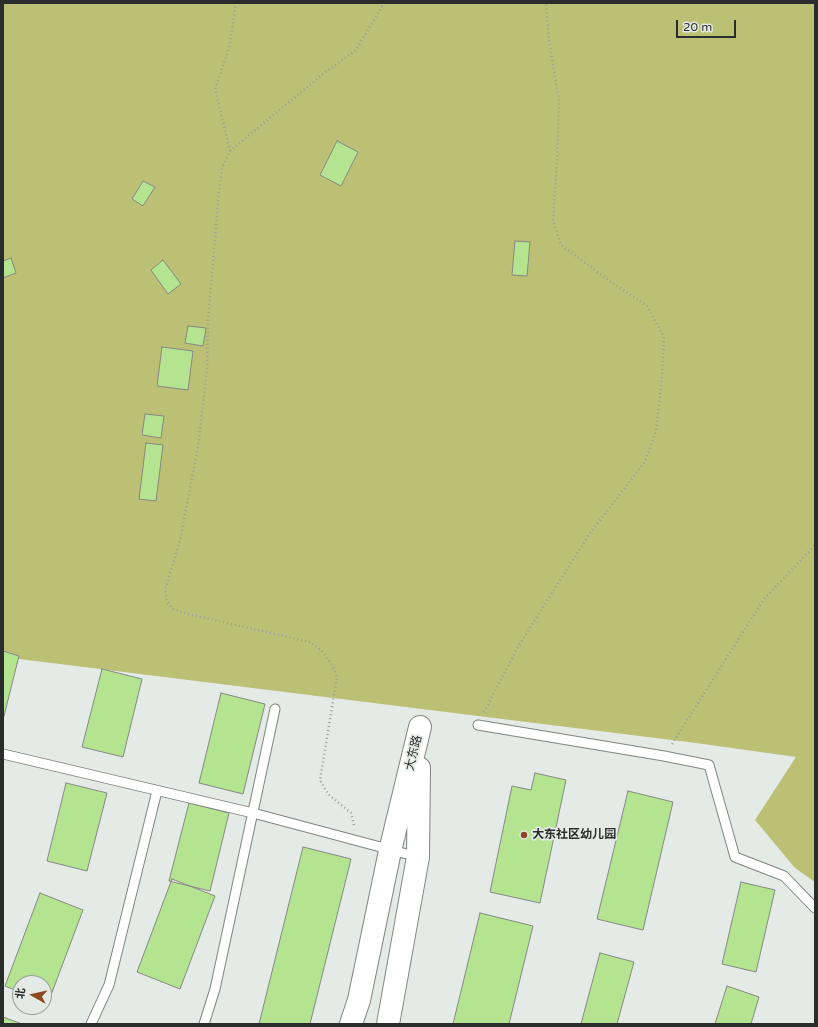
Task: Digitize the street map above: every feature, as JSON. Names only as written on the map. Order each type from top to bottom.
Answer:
[{"type":"street","name":"大东路","points":[[351,1024],[360,1000],[390,851],[420,727],[418,857],[388,1024]]},
{"type":"lane","points":[[204,1024],[215,989],[275,709]]},
{"type":"lane","points":[[478,725],[709,765],[735,857],[784,876],[815,908]]},
{"type":"lane","points":[[3,754],[253,813],[390,851],[418,857]]},
{"type":"lane","points":[[91,1024],[109,985],[157,790]]},
{"type":"path","points":[[230,151],[215,89],[229,48],[236,3]]},
{"type":"path","points":[[359,842],[351,813],[328,794],[320,780],[337,677],[332,665],[322,651],[310,642],[188,614],[173,609],[167,602],[165,590],[180,540],[198,447],[207,370],[208,320],[222,168],[230,151],[323,74],[356,50],[384,3]]},
{"type":"path","points":[[478,725],[518,647],[585,540],[644,463],[656,431],[662,377],[664,337],[647,306],[561,246],[553,221],[558,161],[559,100],[549,40],[546,3]]},
{"type":"path","points":[[664,756],[764,599],[815,545]]},
{"type":"green space","points":[[3,3],[815,3],[815,882],[795,868],[755,820],[796,757],[696,743],[3,657]]},
{"type":"building","points":[[337,141],[358,152],[341,186],[320,175]]},
{"type":"building","points":[[143,181],[155,187],[143,206],[132,199]]},
{"type":"building","points":[[515,241],[530,242],[527,276],[512,275]]},
{"type":"building","points":[[11,258],[16,273],[3,278],[3,261]]},
{"type":"building","points":[[163,260],[181,284],[168,294],[151,270]]},
{"type":"building","points":[[188,326],[206,328],[203,346],[185,343]]},
{"type":"building","points":[[162,347],[193,351],[188,390],[157,386]]},
{"type":"building","points":[[145,414],[164,416],[161,438],[142,435]]},
{"type":"building","points":[[146,443],[163,445],[156,501],[139,499]]},
{"type":"building","points":[[3,651],[19,656],[3,720]]},
{"type":"building","points":[[102,669],[142,679],[123,757],[82,747]]},
{"type":"building","points":[[221,693],[265,704],[243,794],[199,783]]},
{"type":"building","points":[[535,773],[566,780],[540,903],[490,892],[512,786],[531,790]]},
{"type":"building","points":[[66,783],[107,793],[87,871],[47,861]]},
{"type":"building","points":[[628,791],[673,802],[643,930],[597,919]]},
{"type":"building","points":[[189,803],[229,813],[210,891],[169,881]]},
{"type":"building","points":[[303,847],[351,859],[310,1024],[259,1024]]},
{"type":"building","points":[[172,879],[215,896],[180,989],[137,972]]},
{"type":"building","points":[[741,882],[775,890],[756,972],[722,964]]},
{"type":"building","points":[[40,893],[83,910],[52,992],[52,975],[12,975],[12,989],[5,986]]},
{"type":"building","points":[[480,913],[533,926],[509,1024],[453,1024]]},
{"type":"building","points":[[600,953],[634,962],[617,1024],[581,1024]]},
{"type":"building","points":[[727,986],[759,997],[751,1024],[715,1024]]},
{"type":"building","points":[[3,1017],[22,1024],[3,1024]]},
{"type":"place","name":"大东社区幼儿园","points":[[524,835]]}]
